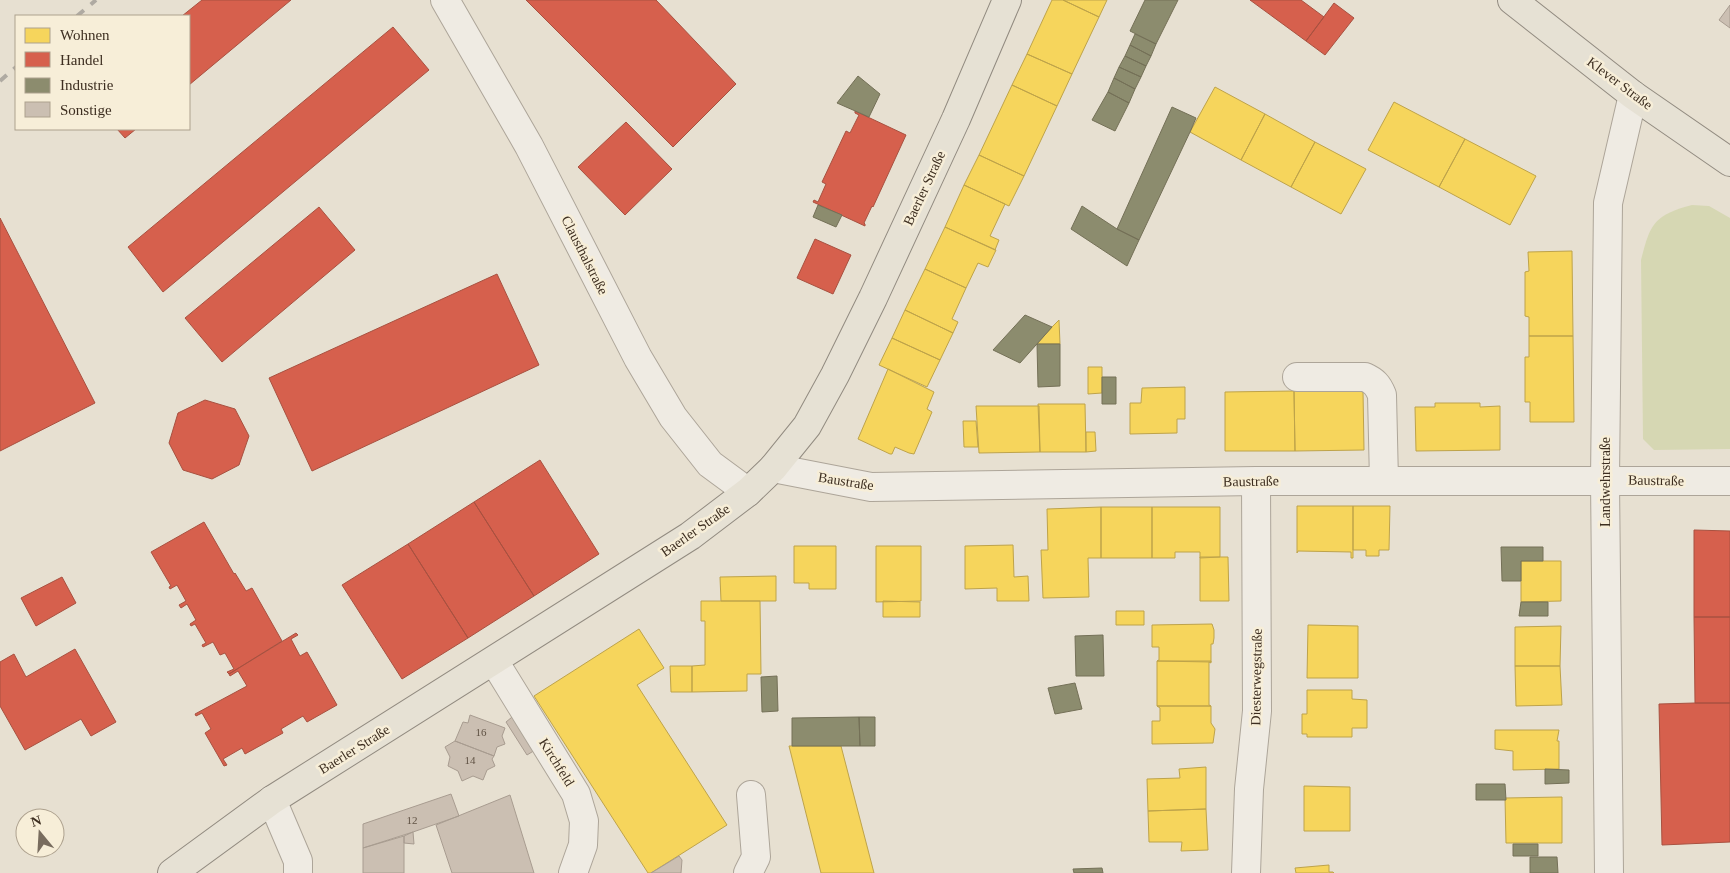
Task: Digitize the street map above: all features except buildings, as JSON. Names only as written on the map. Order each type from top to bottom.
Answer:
[{"type":"main road","name":"Baerler Straße","points":[[172,873],[272,800],[690,536],[748,492],[773,468],[807,426],[874,298],[944,146],[1007,0]]},
{"type":"main road","name":"Klever Straße","points":[[1512,0],[1634,95],[1730,162]]},
{"type":"street","name":"Clausthalstraße","points":[[445,0],[529,146],[638,358],[673,417],[710,464],[748,492]]},
{"type":"street","name":"Landwehrstraße","points":[[1609,873],[1605,480],[1608,203],[1634,95]]},
{"type":"street","points":[[1297,377],[1365,377],[1374,381],[1382,395],[1384,481]]},
{"type":"street","name":"Baustraße","points":[[773,468],[871,487],[1256,481],[1730,481]]},
{"type":"street","name":"Diesterwegstraße","points":[[1246,873],[1249,788],[1257,711],[1256,481]]},
{"type":"street","name":"Kirchfeld","points":[[494,661],[576,794],[584,821],[583,845],[573,873]]},
{"type":"street","points":[[748,873],[756,857],[751,795]]},
{"type":"street","points":[[272,800],[298,861],[298,873]]},
{"type":"green space","points":[[1692,205],[1709,206],[1730,218],[1730,449],[1654,450],[1643,439],[1641,260],[1647,238],[1656,223],[1669,213]]},
{"type":"railway","points":[[78,15],[96,0]]},
{"type":"railway","points":[[0,81],[15,68]]}]
